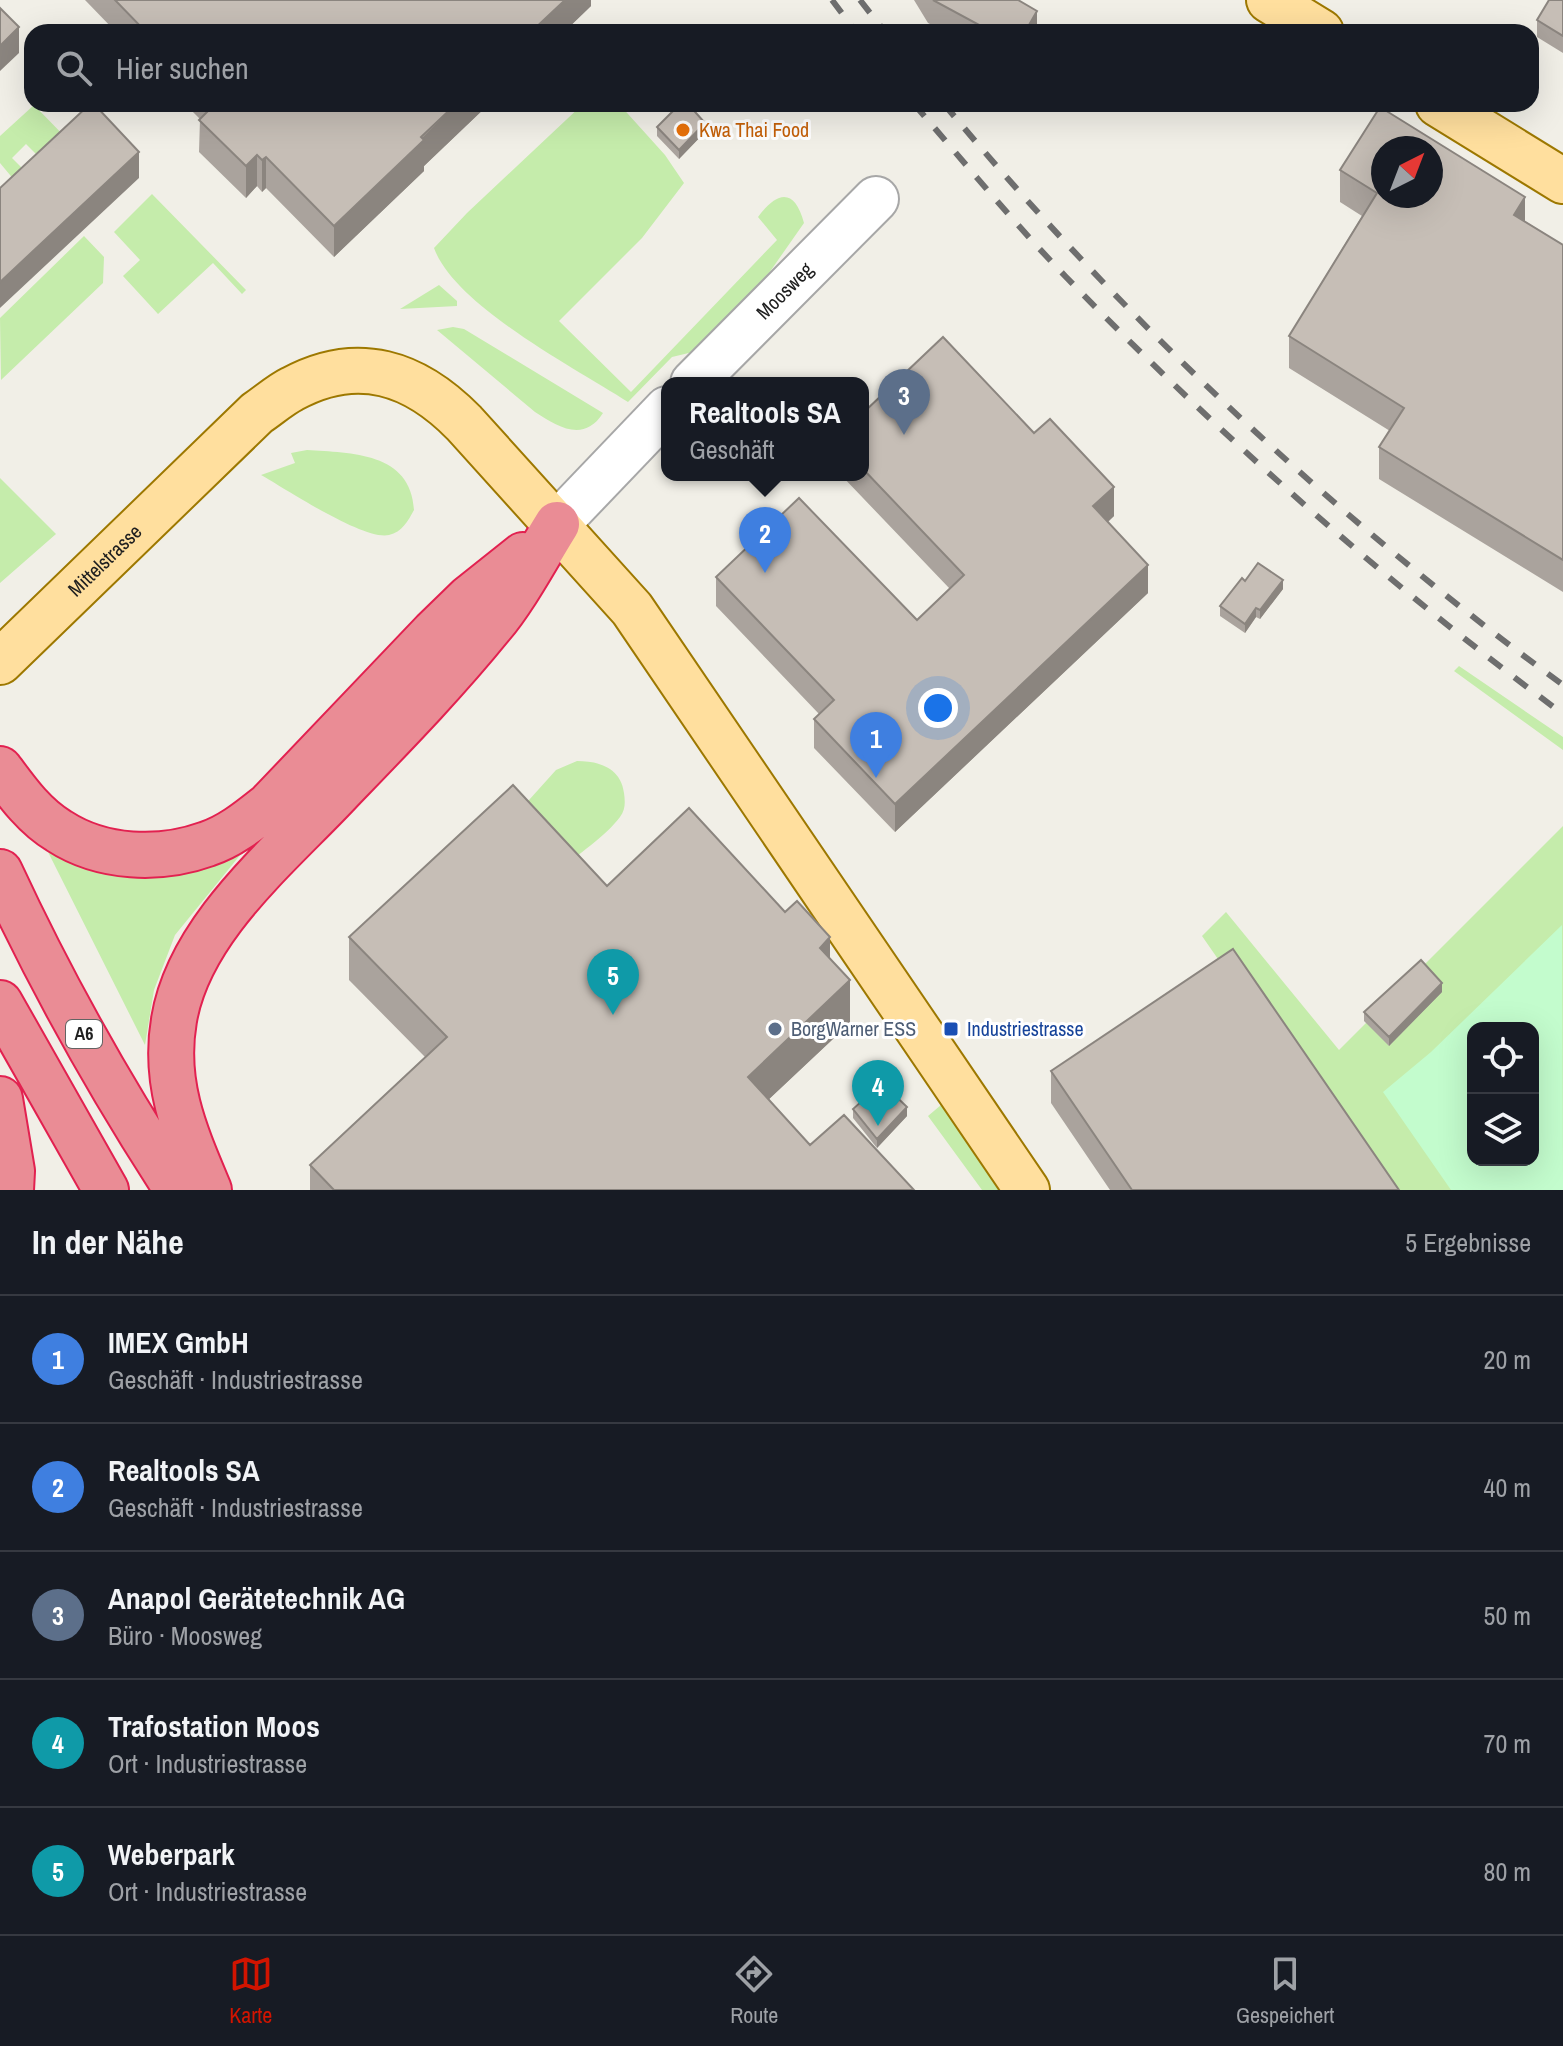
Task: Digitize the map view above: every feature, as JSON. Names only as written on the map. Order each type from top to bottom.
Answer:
[{"type":"highway","points":[[0,769],[24,802],[59,832],[90,845],[123,854],[154,855],[209,844],[241,827],[269,805],[434,632],[469,598],[557,524]]},
{"type":"highway","points":[[209,1190],[186,1135],[174,1095],[169,1061],[174,1017],[187,980],[204,946],[235,899],[342,790],[494,624],[557,524]]},
{"type":"highway","name":"A6","points":[[0,872],[35,948],[147,1144],[177,1190]]},
{"type":"highway","points":[[0,1003],[106,1190]]},
{"type":"highway","points":[[0,1099],[12,1171],[11,1190]]},
{"type":"main road","points":[[1269,0],[1308,24]]},
{"type":"main road","points":[[1451,112],[1563,181]]},
{"type":"main road","name":"Mittelstrasse","points":[[0,662],[257,413],[293,388],[322,377],[356,370],[386,372],[411,382],[445,404],[557,524]]},
{"type":"main road","points":[[557,524],[648,631],[1027,1190]]},
{"type":"street","name":"Moosweg","points":[[699,377],[876,199]]},
{"type":"street","points":[[557,524],[661,415]]},
{"type":"green space","points":[[26,112],[41,112],[72,144],[40,158],[26,144],[12,158],[30,176],[20,187],[0,163],[0,136]]},
{"type":"green space","points":[[574,112],[626,112],[665,155],[684,183],[642,238],[559,321],[631,392],[777,240],[758,217],[765,208],[779,198],[791,199],[804,223],[762,283],[697,351],[672,357],[628,402],[519,334],[466,292],[446,270],[434,248]]},
{"type":"green space","points":[[152,194],[246,290],[242,294],[213,263],[158,314],[123,276],[140,260],[114,232]]},
{"type":"green space","points":[[84,236],[104,257],[103,283],[1,380],[0,318]]},
{"type":"green space","points":[[439,285],[457,301],[457,306],[400,309]]},
{"type":"green space","points":[[453,327],[464,329],[603,413],[588,428],[579,430],[553,423],[535,412],[437,330]]},
{"type":"green space","points":[[307,450],[359,455],[390,466],[402,477],[410,491],[414,510],[407,522],[389,535],[377,535],[344,522],[261,475],[295,463],[291,453]]},
{"type":"green space","points":[[0,478],[56,534],[0,583]]},
{"type":"green space","points":[[1459,666],[1563,737],[1563,750],[1454,671]]},
{"type":"green space","points":[[577,761],[593,762],[614,772],[622,784],[624,808],[607,831],[558,871],[511,820],[556,770]]},
{"type":"green space","points":[[1563,826],[1563,1190],[1378,1190],[1202,936],[1226,912],[1339,1050]]},
{"type":"green space","points":[[250,843],[175,935],[154,990],[145,1045],[46,848]]},
{"type":"green space","points":[[1562,925],[1563,1190],[1451,1190],[1383,1092],[1431,1052]]},
{"type":"green space","points":[[941,1105],[1000,1190],[982,1190],[928,1116]]},
{"type":"building","points":[[115,0],[565,0],[540,24],[138,24]]},
{"type":"building","points":[[933,0],[1018,0],[1037,11],[1030,24],[977,24]]},
{"type":"building","points":[[1549,0],[1563,0],[1563,36],[1537,20]]},
{"type":"building","points":[[0,8],[19,27],[0,46]]},
{"type":"building","points":[[81,112],[102,112],[139,152],[0,282],[0,188]]},
{"type":"building","points":[[207,112],[448,112],[421,137],[424,140],[334,226],[266,157],[262,160],[257,155],[246,166],[199,120]]},
{"type":"building","name":"Kwa Thai Food","points":[[672,112],[695,112],[705,123],[679,150],[657,127]]},
{"type":"building","points":[[1377,112],[1388,112],[1427,136],[1371,136],[1371,189],[1340,170]]},
{"type":"building","points":[[1443,146],[1525,197],[1514,215],[1563,245],[1563,560],[1379,447],[1404,408],[1289,336],[1371,203],[1371,208],[1443,208]]},
{"type":"building","points":[[943,337],[1034,433],[1050,419],[1114,487],[1093,506],[1148,565],[895,804],[814,719],[834,700],[716,577],[799,498],[917,620],[964,575],[869,475],[869,407]]},
{"type":"building","points":[[1258,563],[1283,580],[1245,624],[1220,606]]},
{"type":"building","points":[[513,785],[607,886],[689,808],[785,912],[797,901],[830,937],[820,948],[850,980],[748,1077],[810,1145],[844,1115],[914,1190],[334,1190],[310,1165],[447,1037],[349,937]]},
{"type":"building","points":[[1233,949],[1399,1190],[1132,1190],[1051,1071]]},
{"type":"building","points":[[1421,960],[1442,983],[1389,1037],[1364,1012]]},
{"type":"building","points":[[882,1083],[907,1107],[877,1139],[853,1109]]},
{"type":"railway","points":[[832,0],[850,24]]},
{"type":"railway","points":[[860,0],[879,24]]},
{"type":"railway","points":[[921,112],[1046,256],[1184,394],[1368,560],[1563,714]]},
{"type":"railway","points":[[951,112],[1085,263],[1236,413],[1395,554],[1563,685]]},
{"type":"place","name":"Kwa Thai Food","points":[[683,130]]},
{"type":"place","name":"Anapol Gerätetechnik AG","points":[[904,435]]},
{"type":"place","name":"Realtools SA","points":[[765,573]]},
{"type":"place","name":"IMEX GmbH","points":[[876,778]]},
{"type":"place","name":"Weberpark","points":[[613,1015]]},
{"type":"place","name":"BorgWarner ESS","points":[[775,1029]]},
{"type":"place","name":"Industriestrasse","points":[[951,1029]]},
{"type":"place","name":"Trafostation Moos","points":[[878,1126]]}]
